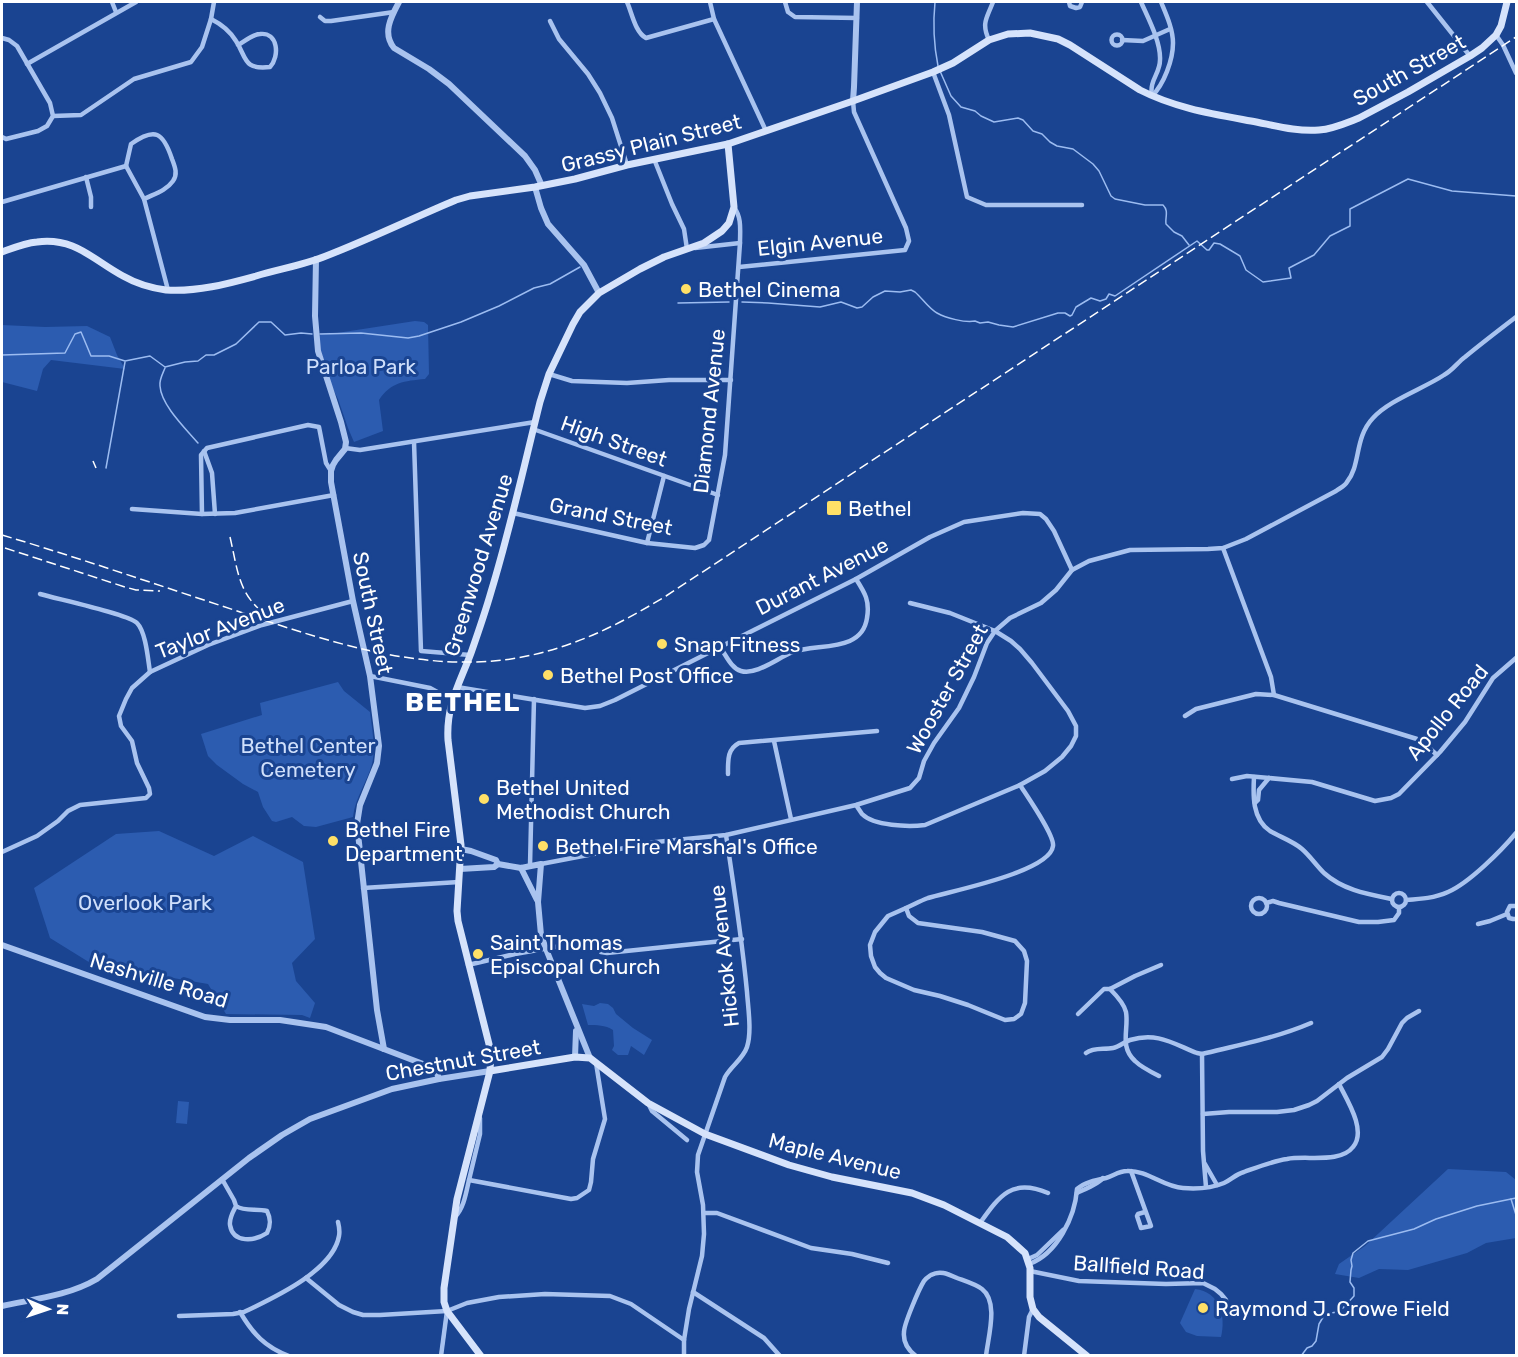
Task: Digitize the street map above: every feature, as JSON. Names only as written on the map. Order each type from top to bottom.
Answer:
[{"type":"main road","name":"South Street","points":[[1298,130],[1320,130],[1340,126],[1359,118],[1470,56],[1496,35],[1501,26],[1507,2]]},
{"type":"main road","name":"Grassy Plain Street","points":[[2,252],[21,245],[54,242],[86,251],[121,275],[152,288],[196,290],[216,286],[316,259],[470,196],[575,180],[627,165],[728,144],[938,70],[990,40],[1018,33],[1058,39],[1152,96],[1193,110],[1298,130]]},
{"type":"main road","points":[[728,144],[734,207]]},
{"type":"main road","name":"Greenwood Avenue","points":[[447,1311],[444,1302],[444,1288],[455,1216],[462,1176],[490,1071],[491,1052],[458,921],[461,849],[447,723],[452,700],[491,593],[549,374],[573,324],[580,312],[599,293],[640,268],[704,243],[722,231],[729,224],[734,207]]},
{"type":"main road","name":"Chestnut Street","points":[[490,1071],[575,1057],[593,1061]]},
{"type":"main road","name":"Maple Avenue","points":[[593,1061],[648,1103],[705,1134],[789,1165],[832,1177],[912,1193],[944,1205],[1006,1236],[1025,1253],[1029,1264]]},
{"type":"main road","points":[[1029,1264],[1030,1298],[1039,1317],[1087,1356]]},
{"type":"main road","points":[[447,1311],[482,1356]]},
{"type":"street","points":[[112,2],[116,12]]},
{"type":"street","points":[[27,64],[136,2]]},
{"type":"street","points":[[52,116],[81,115],[134,79],[191,62],[202,46],[214,2]]},
{"type":"street","points":[[399,2],[388,30],[388,37],[394,48],[449,84],[525,156],[535,170],[541,208],[549,224],[584,266],[599,293]]},
{"type":"street","points":[[627,2],[639,32],[646,38],[714,19]]},
{"type":"street","points":[[710,2],[714,19],[766,131]]},
{"type":"street","points":[[785,2],[788,12],[795,17],[856,18]]},
{"type":"street","points":[[852,101],[857,2]]},
{"type":"street","points":[[990,40],[984,25],[993,2]]},
{"type":"street","points":[[1069,2],[1070,6],[1076,8],[1080,7],[1082,2]]},
{"type":"street","points":[[1141,2],[1159,48],[1161,62],[1150,87],[1152,96]]},
{"type":"street","points":[[1152,96],[1158,90],[1170,61],[1173,43],[1161,2]]},
{"type":"street","points":[[1427,2],[1470,56]]},
{"type":"street","points":[[320,17],[326,21],[332,21],[394,12]]},
{"type":"street","points":[[211,18],[236,39],[238,45],[247,63],[261,68],[270,67],[275,62],[277,53],[274,42],[265,34],[259,34],[238,45]]},
{"type":"street","points":[[550,21],[559,39],[588,74],[600,93],[612,118],[627,165]]},
{"type":"street","points":[[1122,40],[1143,41],[1170,29]]},
{"type":"street","points":[[1496,35],[1516,72]]},
{"type":"street","points":[[2,38],[17,46],[50,103],[52,116],[47,126],[38,131],[6,139],[2,137]]},
{"type":"street","points":[[938,70],[967,197],[986,205],[1082,205]]},
{"type":"street","name":"Elgin Avenue","points":[[739,267],[905,250],[909,241],[906,228],[854,112],[852,101]]},
{"type":"street","points":[[144,199],[163,190],[174,180],[176,172],[166,142],[159,136],[150,134],[142,136],[131,144],[126,166],[144,199],[168,290]]},
{"type":"street","points":[[654,159],[684,230],[686,249],[740,243]]},
{"type":"street","points":[[2,202],[126,166]]},
{"type":"street","points":[[86,177],[91,207]]},
{"type":"street","name":"Diamond Avenue","points":[[704,545],[709,540],[725,455],[740,243],[740,220],[734,207]]},
{"type":"street","points":[[202,514],[201,455],[208,447],[308,425],[319,427],[327,466],[331,471],[345,448],[345,436],[318,351],[315,316],[316,259]]},
{"type":"street","name":"Wooster Street","points":[[521,868],[656,842],[726,835],[902,792],[919,778],[924,761],[934,743],[959,708],[987,643],[995,631],[1010,618],[1041,603],[1056,590],[1072,570],[1089,561],[1130,550],[1223,548],[1248,538],[1312,505],[1346,484],[1353,473],[1359,442],[1373,417],[1447,374],[1456,363],[1516,317]]},
{"type":"street","points":[[549,374],[572,381],[593,382],[731,380]]},
{"type":"street","points":[[345,448],[360,450],[534,426]]},
{"type":"street","name":"High Street","points":[[534,426],[718,495]]},
{"type":"street","points":[[414,442],[421,651],[470,655]]},
{"type":"street","points":[[204,451],[212,473],[215,514]]},
{"type":"street","name":"South Street","points":[[331,471],[331,483],[353,601],[370,676],[379,746],[377,763],[360,805],[357,824],[377,1010],[384,1049]]},
{"type":"street","points":[[647,543],[664,476]]},
{"type":"street","points":[[132,509],[202,514],[235,513],[334,495]]},
{"type":"street","name":"Grand Street","points":[[513,513],[647,543],[695,548],[704,545]]},
{"type":"street","name":"Durant Avenue","points":[[534,699],[585,708],[600,706],[615,700],[856,579],[930,537],[964,522],[1023,513],[1040,514],[1054,531],[1072,570]]},
{"type":"street","points":[[1223,548],[1271,677],[1274,695]]},
{"type":"street","points":[[720,647],[731,664],[739,671],[745,672],[771,664],[790,653],[840,645],[851,641],[862,632],[867,622],[869,609],[866,596],[856,579]]},
{"type":"street","points":[[40,594],[117,614],[137,622],[141,629],[150,672]]},
{"type":"street","name":"Taylor Avenue","points":[[2,852],[37,836],[68,811],[80,805],[146,798],[150,794],[137,763],[132,741],[121,726],[119,716],[132,688],[150,672],[208,645],[262,625],[353,601]]},
{"type":"street","points":[[856,805],[863,815],[878,822],[912,826],[925,825],[1020,785],[1045,771],[1062,757],[1076,736],[1073,718],[1011,641],[995,631],[950,613],[910,603]]},
{"type":"street","name":"Apollo Road","points":[[1232,779],[1247,776],[1312,782],[1375,801],[1391,798],[1399,794],[1437,755],[1465,722],[1493,678],[1516,658]]},
{"type":"street","points":[[370,676],[430,688],[452,700]]},
{"type":"street","points":[[457,687],[534,699],[530,866]]},
{"type":"street","points":[[1185,716],[1196,709],[1256,694],[1274,695],[1417,739],[1437,755]]},
{"type":"street","points":[[728,774],[730,751],[739,743],[877,731]]},
{"type":"street","points":[[774,741],[791,819]]},
{"type":"street","points":[[1254,777],[1252,799],[1264,827],[1302,849],[1329,878],[1349,889],[1392,899]]},
{"type":"street","points":[[1255,803],[1258,800],[1259,790],[1269,777]]},
{"type":"street","points":[[906,908],[909,916],[918,923],[982,932],[1015,941],[1024,951],[1027,961],[1025,1003],[1021,1014],[1014,1019],[1005,1020],[968,1005],[914,990],[886,978],[875,967],[870,945],[875,932],[888,916],[927,898],[1026,870],[1051,853],[1054,844],[1051,835],[1020,785]]},
{"type":"street","points":[[1406,900],[1435,896],[1459,886],[1516,833]]},
{"type":"street","name":"Hickok Avenue","points":[[684,1356],[684,1340],[702,1256],[704,1234],[704,1213],[697,1166],[700,1146],[725,1077],[743,1056],[748,1041],[748,1003],[742,939],[726,835]]},
{"type":"street","points":[[461,849],[496,860],[498,864]]},
{"type":"street","points":[[460,869],[494,867],[498,864],[521,868],[538,902]]},
{"type":"street","points":[[469,1180],[571,1199],[589,1190],[591,1182],[592,1159],[605,1119],[593,1061],[575,1024],[542,935],[538,902],[541,864]]},
{"type":"street","points":[[363,888],[459,882]]},
{"type":"street","points":[[1392,899],[1398,893],[1403,894],[1406,900],[1404,906],[1399,908]]},
{"type":"street","points":[[1392,899],[1394,906],[1399,908]]},
{"type":"street","points":[[1266,903],[1279,903],[1365,923],[1394,920],[1399,913],[1399,908]]},
{"type":"street","points":[[1507,914],[1510,906],[1516,906]]},
{"type":"street","points":[[1507,914],[1511,919],[1516,919]]},
{"type":"street","points":[[1478,924],[1507,914]]},
{"type":"street","points":[[468,965],[515,954],[593,941],[599,944],[601,952],[607,953],[742,939]]},
{"type":"street","name":"Nashville Road","points":[[2,945],[205,1017],[230,1020],[280,1020],[326,1028],[434,1068],[438,1072],[439,1079]]},
{"type":"street","points":[[1078,1014],[1104,989],[1110,989],[1161,965]]},
{"type":"street","points":[[1110,989],[1122,1003],[1125,1012],[1126,1049],[1134,1060],[1159,1076]]},
{"type":"street","points":[[1203,1114],[1277,1112],[1294,1110],[1317,1101],[1382,1057],[1402,1023],[1419,1011]]},
{"type":"street","points":[[1086,1053],[1089,1050],[1114,1048],[1125,1042],[1141,1038],[1158,1038],[1202,1054],[1274,1036],[1311,1023]]},
{"type":"street","points":[[575,1024],[577,1037],[575,1057]]},
{"type":"street","points":[[1202,1054],[1206,1187]]},
{"type":"street","name":"Chestnut Street","points":[[2,1306],[59,1294],[85,1286],[97,1279],[249,1158],[310,1119],[381,1092],[490,1071]]},
{"type":"street","points":[[1029,1264],[1040,1259],[1062,1237],[1070,1220],[1079,1186],[1099,1178],[1131,1171],[1143,1173],[1175,1187],[1206,1187],[1226,1182],[1243,1172],[1275,1161],[1290,1158],[1335,1157],[1344,1154],[1356,1142],[1358,1128],[1339,1084]]},
{"type":"street","points":[[648,1103],[652,1111],[687,1140]]},
{"type":"street","points":[[455,1216],[463,1204],[480,1134],[479,1112]]},
{"type":"street","points":[[1204,1162],[1217,1185]]},
{"type":"street","points":[[1131,1171],[1145,1212]]},
{"type":"street","points":[[222,1179],[236,1206],[241,1209],[267,1211],[271,1222],[267,1233],[255,1239],[243,1239],[234,1235],[230,1226],[231,1215],[236,1206]]},
{"type":"street","points":[[980,1222],[997,1200],[1013,1188],[1037,1188],[1048,1193]]},
{"type":"street","points":[[704,1213],[717,1213],[811,1248],[852,1254],[888,1263]]},
{"type":"street","points":[[179,1316],[240,1312],[306,1278],[327,1260],[335,1247],[339,1234],[338,1222]]},
{"type":"street","name":"Ballfield Road","points":[[1029,1264],[1079,1281],[1203,1283],[1221,1294],[1226,1300],[1230,1314]]},
{"type":"street","points":[[916,1356],[905,1341],[905,1325],[923,1282],[930,1275],[940,1272],[981,1288],[987,1295],[992,1312],[986,1356]]},
{"type":"street","points":[[306,1278],[339,1305],[352,1312],[380,1315],[447,1311],[467,1303],[499,1297],[545,1294],[610,1296],[631,1304],[684,1340]]},
{"type":"street","points":[[693,1292],[764,1338],[780,1356]]},
{"type":"street","points":[[1024,1356],[1029,1317],[1034,1309]]},
{"type":"street","points":[[441,1356],[447,1311]]},
{"type":"street","points":[[240,1312],[248,1327],[261,1340],[276,1351],[289,1356]]},
{"type":"green space","name":"Parloa Park","points":[[415,321],[428,325],[429,374],[425,379],[404,382],[388,389],[379,400],[383,431],[354,442],[332,387],[318,337],[325,333]]},
{"type":"green space","points":[[2,325],[87,326],[110,337],[125,369],[51,360],[43,369],[37,391],[2,382]]},
{"type":"green space","name":"Bethel Center Cemetery","points":[[338,682],[344,691],[370,712],[373,731],[372,764],[356,803],[353,817],[316,827],[304,826],[292,817],[272,821],[263,807],[258,792],[243,784],[208,756],[201,734],[262,715],[260,703]]},
{"type":"green space","name":"Overlook Park","points":[[159,831],[214,856],[253,836],[303,862],[315,939],[292,963],[296,981],[315,1003],[310,1018],[302,1015],[226,1014],[208,984],[92,964],[50,938],[34,888],[116,834]]},
{"type":"green space","points":[[600,1003],[608,1004],[633,1028],[652,1040],[644,1055],[631,1046],[628,1055],[618,1055],[612,1050],[613,1030],[604,1026],[588,1025],[582,1004],[594,1006]]},
{"type":"green space","points":[[178,1101],[189,1102],[187,1124],[176,1123]]},
{"type":"green space","points":[[1448,1169],[1506,1172],[1516,1180],[1516,1238],[1486,1243],[1467,1253],[1408,1270],[1379,1269],[1359,1278],[1335,1274],[1339,1264],[1365,1246]]},
{"type":"green space","name":"Raymond J. Crowe Field","points":[[1195,1289],[1204,1291],[1216,1300],[1222,1313],[1221,1337],[1197,1336],[1186,1332],[1180,1323]]},
{"type":"waterway","points":[[935,2],[934,34],[938,66]]},
{"type":"waterway","points":[[940,71],[951,96],[961,107],[975,111],[994,122],[1018,118],[1033,131],[1042,134],[1057,146],[1073,149],[1099,171],[1111,196],[1115,199],[1145,205],[1163,205],[1166,212],[1166,224],[1182,236],[1189,245]]},
{"type":"waterway","points":[[742,302],[820,307],[841,302],[857,308],[885,291],[911,290],[934,311],[945,317],[1013,327],[1058,313],[1070,316],[1076,307],[1091,298],[1100,301],[1106,299],[1109,294],[1115,296],[1197,241],[1207,250],[1214,243],[1220,244],[1240,256],[1246,270],[1263,282],[1291,278],[1289,268],[1314,255],[1330,236],[1350,226],[1350,209],[1408,179],[1452,191],[1516,196]]},
{"type":"waterway","points":[[320,334],[361,333],[408,338],[419,336],[499,306],[534,288],[550,284],[580,267]]},
{"type":"waterway","points":[[678,303],[729,302]]},
{"type":"waterway","points":[[2,355],[65,353],[75,334],[81,332],[91,356],[109,356],[125,361],[150,356],[165,367],[198,361],[206,355],[214,355],[236,344],[259,322],[271,322],[285,335],[312,334]]},
{"type":"waterway","points":[[106,468],[125,362]]},
{"type":"waterway","points":[[165,368],[161,377],[161,393],[175,416],[198,443]]},
{"type":"waterway","points":[[1301,1356],[1316,1341],[1319,1324],[1325,1314],[1337,1312],[1354,1296],[1354,1288],[1350,1282],[1351,1260],[1353,1253],[1368,1241],[1414,1229],[1436,1219],[1477,1206],[1516,1198]]},
{"type":"waterway","points":[[1511,1199],[1516,1215]]},
{"type":"railway","points":[[2,535],[292,629],[401,657],[474,662],[511,659],[553,650],[611,627],[666,596],[1516,37]]},
{"type":"railway","points":[[93,461],[96,468]]},
{"type":"railway","points":[[230,537],[245,591],[259,609],[269,617]]},
{"type":"railway","points":[[5,548],[125,587],[160,591]]},
{"type":"place","name":"Bethel Cinema","points":[[686,289]]},
{"type":"place","name":"Bethel","points":[[834,508]]},
{"type":"place","name":"Snap Fitness","points":[[662,644]]},
{"type":"place","name":"Bethel Post Office","points":[[548,675]]},
{"type":"place","name":"Bethel United Methodist Church","points":[[484,799]]},
{"type":"place","name":"Bethel Fire Department","points":[[333,841]]},
{"type":"place","name":"Bethel Fire Marshal's Office","points":[[543,846]]},
{"type":"place","name":"Saint Thomas Episcopal Church","points":[[478,954]]},
{"type":"place","name":"Raymond J. Crowe Field","points":[[1203,1308]]},
{"type":"district","name":"BETHEL","points":[[463,702]]}]
